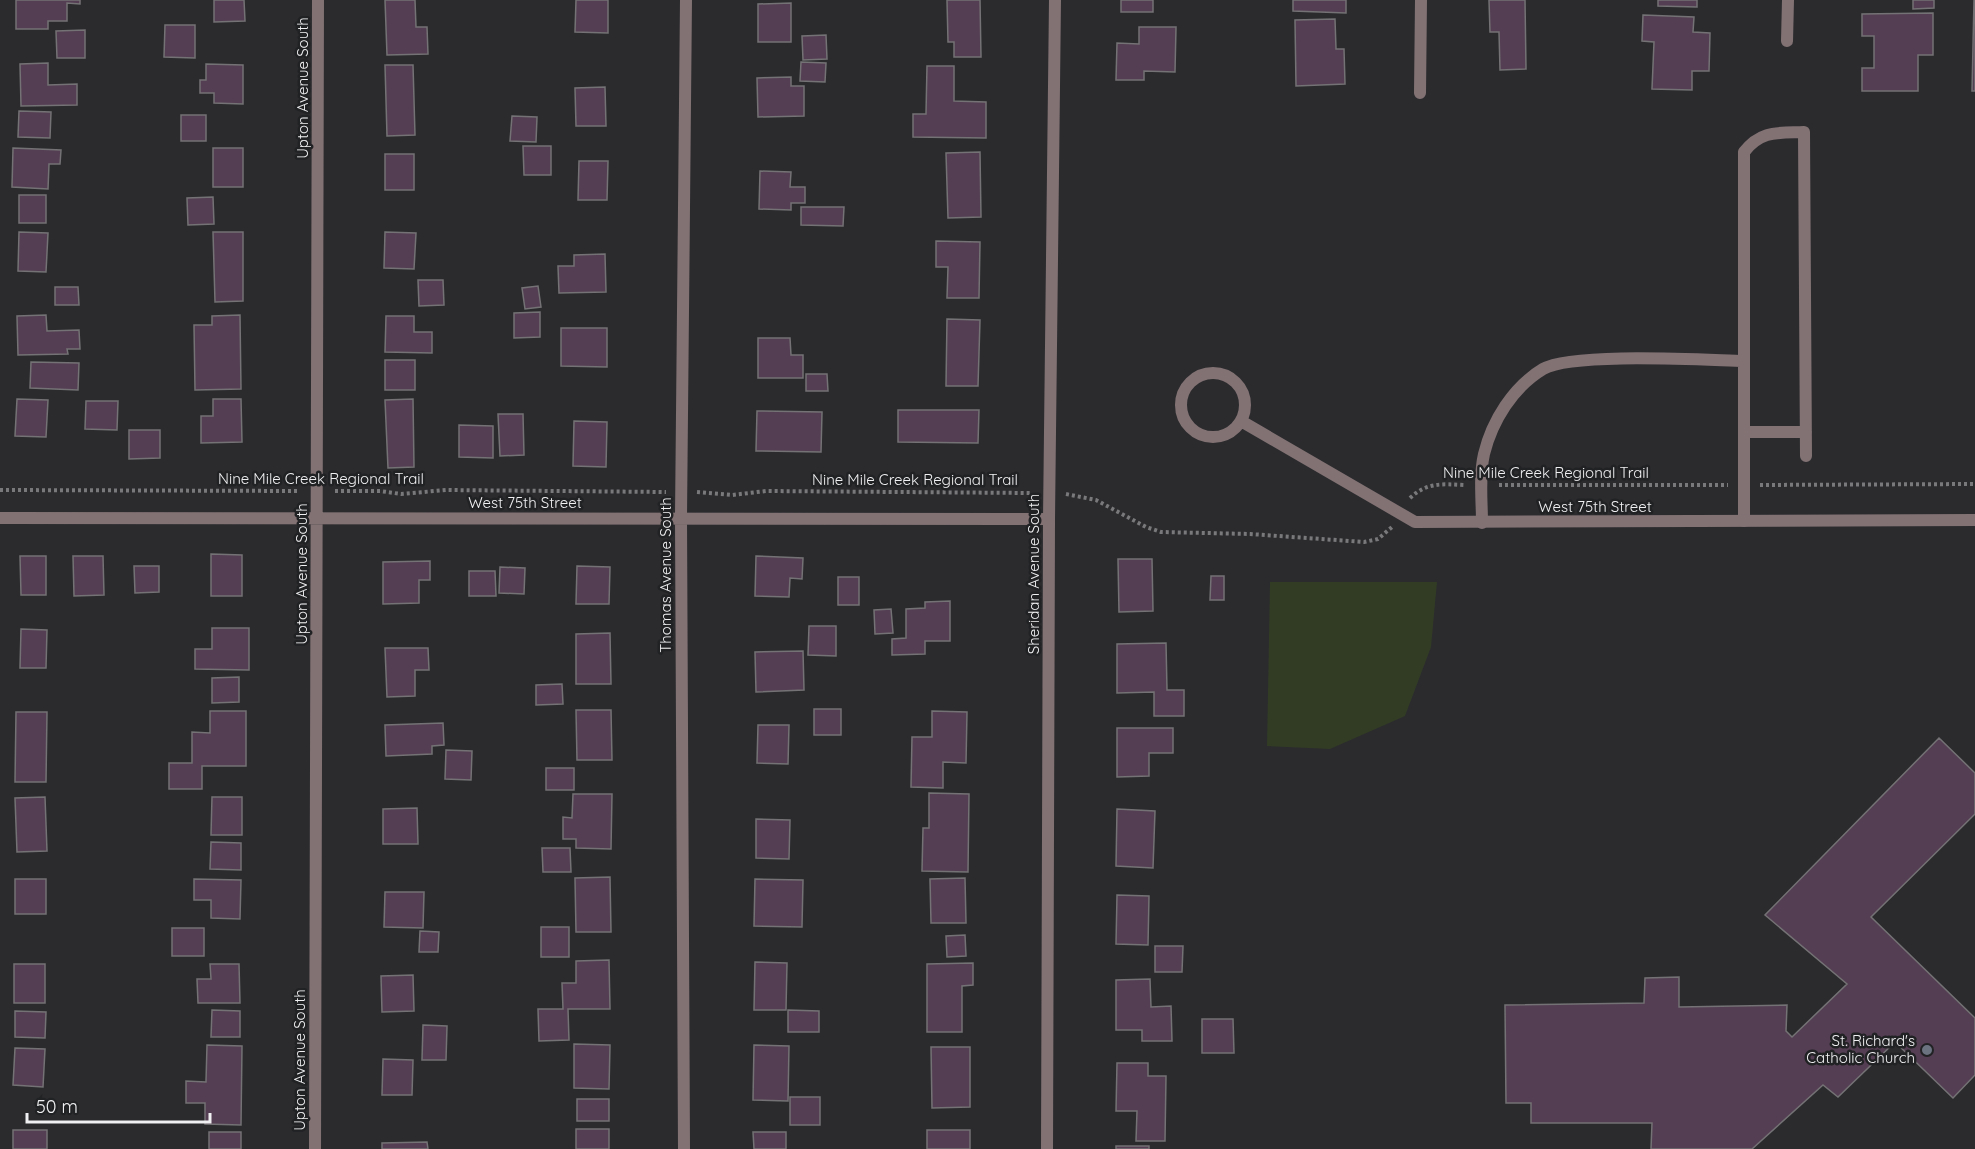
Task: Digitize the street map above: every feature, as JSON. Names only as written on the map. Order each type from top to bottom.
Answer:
[{"type":"street","name":"Upton Avenue South","points":[[315,1149],[318,0]]},
{"type":"street","name":"Thomas Avenue South","points":[[684,1149],[681,492],[686,0]]},
{"type":"street","name":"Sheridan Avenue South","points":[[1047,1149],[1049,493],[1055,0]]},
{"type":"street","points":[[1420,93],[1421,0]]},
{"type":"street","points":[[1786,41],[1788,0]]},
{"type":"street","points":[[1744,521],[1744,152],[1754,139],[1770,134],[1804,132],[1806,456]]},
{"type":"street","points":[[1482,523],[1484,455],[1506,403],[1521,386],[1543,368],[1585,360],[1744,361]]},
{"type":"street","points":[[1222,374],[1231,378],[1243,392],[1246,402],[1242,421],[1227,434],[1217,437],[1198,434],[1184,420],[1181,411],[1185,390],[1200,375],[1222,374]]},
{"type":"street","name":"West 75th Street","points":[[1242,421],[1415,522],[1975,520]]},
{"type":"street","points":[[1744,432],[1806,432]]},
{"type":"street","name":"West 75th Street","points":[[0,518],[1049,519]]},
{"type":"path","name":"Nine Mile Creek Regional Trail","points":[[0,490],[380,491],[401,494],[446,490],[681,492],[732,495],[766,491],[1077,494],[1096,500],[1146,527],[1161,532],[1250,534],[1364,542],[1378,539],[1389,532],[1403,514],[1410,499],[1421,488],[1434,484],[1975,484]]},
{"type":"green space","points":[[1270,582],[1437,582],[1431,647],[1405,716],[1330,749],[1267,746]]},
{"type":"building","points":[[16,0],[80,0],[80,4],[67,3],[67,21],[48,21],[48,29],[16,29]]},
{"type":"building","points":[[214,0],[244,0],[245,21],[214,22]]},
{"type":"building","points":[[385,0],[415,0],[416,27],[427,27],[428,54],[387,55]]},
{"type":"building","points":[[576,0],[608,0],[608,33],[575,32]]},
{"type":"building","points":[[947,0],[980,0],[981,57],[954,57],[954,42],[948,42]]},
{"type":"building","points":[[1121,0],[1153,0],[1153,12],[1121,12]]},
{"type":"building","points":[[1293,0],[1346,0],[1346,13],[1293,11]]},
{"type":"building","points":[[1489,0],[1525,0],[1526,69],[1500,70],[1499,32],[1490,32]]},
{"type":"building","points":[[1658,0],[1697,0],[1697,7],[1658,6]]},
{"type":"building","points":[[1913,0],[1934,0],[1934,8],[1913,9]]},
{"type":"building","points":[[1974,0],[1975,91],[1972,91]]},
{"type":"building","points":[[791,3],[791,42],[758,42],[758,4]]},
{"type":"building","points":[[1933,13],[1933,55],[1918,55],[1918,91],[1862,91],[1862,68],[1874,68],[1874,36],[1862,36],[1862,14]]},
{"type":"building","points":[[1643,15],[1694,17],[1693,32],[1710,33],[1709,71],[1692,71],[1692,90],[1652,89],[1654,42],[1642,41]]},
{"type":"building","points":[[1335,19],[1336,49],[1344,49],[1345,84],[1296,86],[1295,20]]},
{"type":"building","points":[[165,25],[195,25],[195,58],[164,57]]},
{"type":"building","points":[[1139,27],[1176,27],[1175,72],[1144,71],[1144,80],[1116,80],[1117,43],[1139,44]]},
{"type":"building","points":[[85,30],[85,58],[57,58],[56,31]]},
{"type":"building","points":[[826,35],[827,59],[803,60],[802,36]]},
{"type":"building","points":[[801,62],[826,63],[825,82],[800,81]]},
{"type":"building","points":[[48,63],[48,85],[77,84],[77,105],[21,106],[20,64]]},
{"type":"building","points":[[206,64],[243,65],[243,104],[214,103],[214,93],[200,93],[200,80],[206,80]]},
{"type":"building","points":[[385,65],[413,65],[415,135],[387,136]]},
{"type":"building","points":[[927,66],[954,66],[954,101],[986,102],[986,138],[913,137],[913,114],[926,114]]},
{"type":"building","points":[[791,77],[791,86],[804,86],[804,116],[758,117],[757,78]]},
{"type":"building","points":[[605,87],[606,126],[576,126],[575,88]]},
{"type":"building","points":[[19,111],[51,112],[50,138],[18,137]]},
{"type":"building","points":[[181,115],[206,115],[206,141],[181,141]]},
{"type":"building","points":[[512,116],[537,117],[536,142],[510,141]]},
{"type":"building","points":[[523,146],[551,146],[551,175],[524,175]]},
{"type":"building","points":[[13,148],[61,150],[60,164],[49,164],[48,189],[12,187]]},
{"type":"building","points":[[213,148],[243,148],[243,187],[213,187]]},
{"type":"building","points":[[980,152],[981,217],[948,218],[946,153]]},
{"type":"building","points":[[385,154],[414,154],[414,190],[385,190]]},
{"type":"building","points":[[579,161],[608,161],[607,200],[578,200]]},
{"type":"building","points":[[760,171],[791,172],[790,187],[805,187],[805,203],[791,203],[791,210],[759,209]]},
{"type":"building","points":[[19,195],[46,195],[46,223],[19,223]]},
{"type":"building","points":[[213,197],[214,224],[188,225],[187,198]]},
{"type":"building","points":[[801,207],[844,207],[843,226],[801,225]]},
{"type":"building","points":[[19,232],[48,233],[46,272],[18,271]]},
{"type":"building","points":[[213,232],[243,232],[243,301],[215,302]]},
{"type":"building","points":[[385,232],[416,233],[414,269],[384,268]]},
{"type":"building","points":[[936,241],[980,242],[979,298],[947,298],[948,267],[936,267]]},
{"type":"building","points":[[605,254],[606,292],[559,293],[558,266],[574,266],[574,255]]},
{"type":"building","points":[[418,280],[443,280],[444,305],[419,306]]},
{"type":"building","points":[[538,286],[541,307],[525,309],[522,288]]},
{"type":"building","points":[[55,287],[78,287],[79,305],[55,305]]},
{"type":"building","points":[[540,312],[540,337],[514,338],[514,313]]},
{"type":"building","points":[[46,315],[47,331],[79,330],[80,349],[67,349],[68,354],[18,355],[17,316]]},
{"type":"building","points":[[240,315],[241,389],[195,390],[194,325],[212,325],[212,316]]},
{"type":"building","points":[[386,316],[414,316],[414,332],[432,332],[432,353],[385,352]]},
{"type":"building","points":[[947,319],[980,320],[978,386],[946,386]]},
{"type":"building","points":[[561,328],[607,328],[607,367],[561,366]]},
{"type":"building","points":[[758,338],[790,338],[791,355],[803,355],[803,378],[758,378]]},
{"type":"building","points":[[385,360],[415,360],[415,390],[385,390]]},
{"type":"building","points":[[31,362],[79,363],[78,390],[30,388]]},
{"type":"building","points":[[806,374],[827,374],[828,391],[806,391]]},
{"type":"building","points":[[17,399],[48,400],[46,437],[15,436]]},
{"type":"building","points":[[213,399],[241,399],[242,442],[201,443],[201,416],[213,416]]},
{"type":"building","points":[[413,399],[414,467],[388,468],[385,400]]},
{"type":"building","points":[[86,401],[118,401],[117,430],[85,429]]},
{"type":"building","points":[[898,410],[979,410],[978,443],[898,442]]},
{"type":"building","points":[[757,411],[822,412],[821,452],[756,451]]},
{"type":"building","points":[[498,414],[523,414],[524,455],[500,456]]},
{"type":"building","points":[[574,421],[607,422],[606,467],[573,466]]},
{"type":"building","points":[[459,425],[493,426],[493,458],[459,457]]},
{"type":"building","points":[[129,430],[160,430],[160,458],[129,459]]},
{"type":"building","points":[[211,554],[242,555],[242,596],[211,596]]},
{"type":"building","points":[[20,556],[46,556],[46,595],[21,595]]},
{"type":"building","points":[[73,556],[103,556],[104,595],[74,596]]},
{"type":"building","points":[[756,556],[803,558],[802,579],[790,578],[789,597],[755,596]]},
{"type":"building","points":[[1118,559],[1152,559],[1153,611],[1119,612]]},
{"type":"building","points":[[430,561],[430,580],[419,580],[419,603],[383,604],[383,562]]},
{"type":"building","points":[[134,566],[159,566],[159,592],[135,593]]},
{"type":"building","points":[[577,566],[610,567],[609,604],[576,604]]},
{"type":"building","points":[[500,567],[525,568],[524,594],[499,593]]},
{"type":"building","points":[[469,571],[495,571],[496,596],[469,596]]},
{"type":"building","points":[[1211,576],[1224,576],[1224,600],[1210,600]]},
{"type":"building","points":[[838,577],[859,577],[859,605],[838,605]]},
{"type":"building","points":[[950,601],[950,641],[925,641],[925,654],[892,655],[892,639],[906,638],[906,609],[925,608],[925,602]]},
{"type":"building","points":[[891,609],[893,633],[875,634],[874,610]]},
{"type":"building","points":[[809,626],[836,626],[836,656],[808,655]]},
{"type":"building","points":[[212,628],[249,628],[249,670],[195,669],[195,649],[212,649]]},
{"type":"building","points":[[21,629],[47,630],[46,668],[20,668]]},
{"type":"building","points":[[610,633],[611,684],[576,684],[576,634]]},
{"type":"building","points":[[1166,643],[1167,690],[1184,690],[1184,716],[1154,716],[1154,692],[1117,693],[1117,644]]},
{"type":"building","points":[[385,648],[428,648],[429,670],[415,670],[415,696],[387,697]]},
{"type":"building","points":[[803,651],[804,690],[756,692],[755,652]]},
{"type":"building","points":[[239,677],[239,702],[212,703],[212,678]]},
{"type":"building","points":[[562,684],[563,704],[536,705],[536,685]]},
{"type":"building","points":[[814,709],[841,709],[841,735],[814,735]]},
{"type":"building","points":[[576,710],[611,710],[612,760],[577,760]]},
{"type":"building","points":[[210,711],[246,711],[246,766],[202,766],[202,789],[169,789],[169,763],[192,763],[192,732],[210,733]]},
{"type":"building","points":[[932,711],[967,712],[966,763],[943,762],[943,788],[911,787],[912,737],[932,737]]},
{"type":"building","points":[[16,712],[47,712],[46,782],[15,782]]},
{"type":"building","points":[[443,723],[444,745],[432,746],[432,754],[386,756],[385,725]]},
{"type":"building","points":[[758,725],[789,725],[788,764],[757,763]]},
{"type":"building","points":[[1117,728],[1173,728],[1173,753],[1149,753],[1149,776],[1117,777]]},
{"type":"building","points":[[1939,738],[1975,773],[1975,814],[1871,917],[1975,1018],[1975,1075],[1953,1098],[1895,1042],[1838,1097],[1823,1085],[1752,1149],[1651,1149],[1652,1123],[1531,1123],[1531,1103],[1506,1103],[1505,1005],[1644,1003],[1645,978],[1679,977],[1679,1007],[1787,1005],[1786,1031],[1792,1037],[1847,984],[1765,915]]},
{"type":"building","points":[[446,750],[472,751],[471,780],[445,779]]},
{"type":"building","points":[[546,768],[574,768],[574,790],[546,790]]},
{"type":"building","points":[[929,793],[969,794],[968,872],[922,871],[923,828],[929,828]]},
{"type":"building","points":[[573,794],[612,794],[611,849],[576,848],[576,839],[563,839],[563,817],[572,818]]},
{"type":"building","points":[[45,797],[47,851],[17,852],[15,798]]},
{"type":"building","points":[[212,797],[242,797],[242,835],[211,835]]},
{"type":"building","points":[[417,808],[418,844],[383,844],[383,809]]},
{"type":"building","points":[[1117,809],[1155,811],[1153,868],[1116,866]]},
{"type":"building","points":[[756,819],[790,820],[789,859],[756,858]]},
{"type":"building","points":[[211,842],[241,843],[241,870],[210,869]]},
{"type":"building","points":[[542,848],[570,848],[571,872],[543,872]]},
{"type":"building","points":[[610,877],[611,932],[576,932],[575,878]]},
{"type":"building","points":[[965,878],[966,923],[931,923],[930,879]]},
{"type":"building","points":[[15,879],[46,879],[46,914],[15,914]]},
{"type":"building","points":[[194,879],[241,880],[240,919],[211,918],[211,900],[194,900]]},
{"type":"building","points":[[755,879],[803,880],[802,927],[754,926]]},
{"type":"building","points":[[385,892],[424,892],[423,928],[384,927]]},
{"type":"building","points":[[1117,895],[1149,896],[1148,945],[1116,944]]},
{"type":"building","points":[[541,927],[569,927],[569,957],[541,957]]},
{"type":"building","points":[[172,928],[204,928],[204,956],[172,956]]},
{"type":"building","points":[[420,931],[439,932],[438,952],[419,952]]},
{"type":"building","points":[[965,935],[966,956],[947,957],[946,936]]},
{"type":"building","points":[[1155,946],[1183,946],[1182,972],[1155,972]]},
{"type":"building","points":[[609,960],[610,1009],[568,1009],[569,1040],[539,1041],[538,1009],[563,1009],[562,983],[576,983],[576,961]]},
{"type":"building","points":[[755,962],[787,963],[786,1010],[754,1010]]},
{"type":"building","points":[[973,963],[973,985],[962,986],[962,1032],[927,1032],[927,964]]},
{"type":"building","points":[[14,964],[45,964],[45,1003],[14,1003]]},
{"type":"building","points":[[210,964],[239,964],[240,1003],[198,1003],[197,979],[211,979]]},
{"type":"building","points":[[413,975],[414,1011],[382,1012],[381,976]]},
{"type":"building","points":[[1150,979],[1151,1007],[1171,1006],[1172,1041],[1142,1041],[1142,1030],[1116,1030],[1116,980]]},
{"type":"building","points":[[212,1010],[240,1011],[240,1037],[211,1037]]},
{"type":"building","points":[[788,1010],[819,1011],[819,1032],[788,1032]]},
{"type":"building","points":[[15,1011],[46,1012],[45,1038],[15,1037]]},
{"type":"building","points":[[1202,1019],[1233,1019],[1234,1053],[1202,1053]]},
{"type":"building","points":[[423,1025],[447,1026],[446,1060],[422,1060]]},
{"type":"building","points":[[574,1044],[610,1045],[609,1089],[574,1088]]},
{"type":"building","points":[[207,1045],[242,1046],[241,1125],[205,1124],[205,1103],[186,1103],[186,1081],[206,1082]]},
{"type":"building","points":[[754,1045],[789,1046],[788,1101],[753,1100]]},
{"type":"building","points":[[931,1047],[970,1047],[970,1107],[932,1108]]},
{"type":"building","points":[[15,1048],[45,1049],[43,1087],[13,1085]]},
{"type":"building","points":[[383,1059],[413,1060],[412,1095],[382,1095]]},
{"type":"building","points":[[1117,1063],[1148,1063],[1148,1076],[1166,1076],[1165,1141],[1136,1141],[1137,1111],[1116,1111]]},
{"type":"building","points":[[790,1097],[820,1097],[820,1125],[790,1125]]},
{"type":"building","points":[[577,1099],[609,1099],[609,1121],[577,1121]]},
{"type":"building","points":[[576,1129],[609,1129],[609,1149],[576,1149]]},
{"type":"building","points":[[13,1130],[47,1130],[47,1149],[13,1149]]},
{"type":"building","points":[[927,1130],[970,1130],[970,1149],[927,1149]]},
{"type":"building","points":[[209,1132],[241,1132],[241,1149],[209,1149]]},
{"type":"building","points":[[753,1132],[786,1132],[786,1149],[754,1149]]},
{"type":"building","points":[[427,1142],[428,1149],[382,1149],[382,1143]]},
{"type":"building","points":[[1116,1146],[1149,1146],[1149,1149],[1116,1149]]},
{"type":"place","name":"St. Richard's Catholic Church","points":[[1927,1050]]}]
